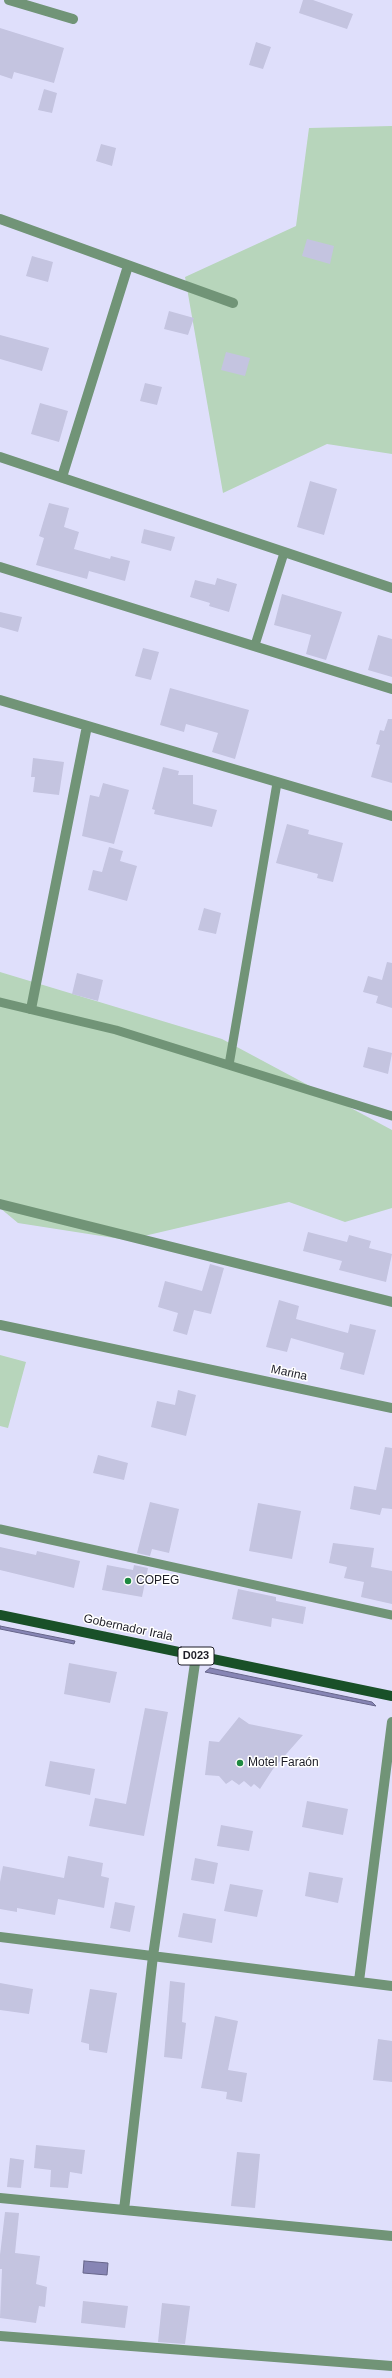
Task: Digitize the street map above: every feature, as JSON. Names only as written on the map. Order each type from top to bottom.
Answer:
[{"type":"main road","name":"Gobernador Irala","points":[[0,1615],[392,1696]]},
{"type":"street","points":[[9,0],[73,19]]},
{"type":"street","points":[[0,219],[233,304]]},
{"type":"street","points":[[62,477],[128,266]]},
{"type":"street","points":[[0,457],[392,588]]},
{"type":"street","points":[[0,567],[255,645],[392,689]]},
{"type":"street","points":[[0,700],[392,816]]},
{"type":"street","points":[[31,1009],[87,726]]},
{"type":"street","points":[[0,1204],[392,1302]]},
{"type":"street","name":"Marina","points":[[0,1324],[392,1408]]},
{"type":"street","points":[[124,2210],[153,1956],[196,1656]]},
{"type":"street","points":[[359,1981],[392,1722]]},
{"type":"street","points":[[0,1937],[392,1986]]},
{"type":"street","points":[[0,2198],[392,2236]]},
{"type":"street","points":[[0,2336],[392,2366]]},
{"type":"lane","points":[[255,645],[284,553]]},
{"type":"lane","points":[[229,1066],[277,783]]},
{"type":"lane","points":[[0,1002],[116,1030],[392,1116]]},
{"type":"lane","points":[[0,1529],[392,1615]]},
{"type":"green space","points":[[392,126],[392,454],[327,444],[223,493],[185,277],[296,226],[309,128]]},
{"type":"green space","points":[[0,972],[222,1039],[392,1130],[392,1208],[345,1222],[289,1202],[127,1240],[18,1223],[0,1208]]},
{"type":"green space","points":[[0,1355],[26,1362],[8,1428],[0,1426]]},
{"type":"water","points":[[0,1626],[75,1641],[74,1644],[0,1629]]},
{"type":"water","points":[[210,1668],[372,1702],[376,1706],[205,1672]]},
{"type":"water","points":[[84,2261],[108,2263],[107,2275],[83,2273]]},
{"type":"building","points":[[303,0],[313,0],[353,14],[347,29],[299,13]]},
{"type":"building","points":[[0,28],[64,48],[54,83],[14,72],[12,79],[0,75]]},
{"type":"building","points":[[256,42],[271,47],[263,69],[249,65]]},
{"type":"building","points":[[44,89],[57,93],[52,113],[38,110]]},
{"type":"building","points":[[101,144],[116,148],[112,166],[96,161]]},
{"type":"building","points":[[307,239],[334,246],[330,264],[302,256]]},
{"type":"building","points":[[32,256],[53,262],[48,282],[26,276]]},
{"type":"building","points":[[169,311],[194,318],[188,335],[164,329]]},
{"type":"building","points":[[0,335],[49,348],[42,371],[0,359]]},
{"type":"building","points":[[226,352],[250,358],[245,376],[221,370]]},
{"type":"building","points":[[145,383],[162,387],[157,405],[140,401]]},
{"type":"building","points":[[40,403],[68,411],[59,442],[31,434]]},
{"type":"building","points":[[310,481],[337,489],[324,535],[297,527]]},
{"type":"building","points":[[49,503],[69,508],[64,527],[79,532],[74,549],[110,559],[111,556],[130,561],[125,581],[89,571],[87,579],[36,565],[44,538],[39,536]]},
{"type":"building","points":[[144,529],[175,537],[171,551],[141,543]]},
{"type":"building","points":[[217,578],[237,584],[229,612],[209,606],[210,603],[190,597],[195,580],[215,585]]},
{"type":"building","points":[[282,594],[342,612],[326,660],[306,654],[311,635],[274,625]]},
{"type":"building","points":[[0,612],[22,617],[18,632],[0,627]]},
{"type":"building","points":[[378,635],[392,639],[392,677],[368,670]]},
{"type":"building","points":[[143,648],[159,652],[151,680],[135,676]]},
{"type":"building","points":[[170,688],[249,710],[235,759],[212,752],[218,733],[186,724],[184,732],[160,725]]},
{"type":"building","points":[[388,719],[392,719],[392,783],[371,777],[380,745],[376,744],[380,730],[384,731]]},
{"type":"building","points":[[33,758],[64,762],[59,795],[33,792],[35,777],[31,777]]},
{"type":"building","points":[[163,767],[179,771],[178,775],[193,775],[193,804],[217,810],[212,827],[154,814],[155,810],[152,809]]},
{"type":"building","points":[[103,783],[129,790],[114,844],[82,836],[90,795],[99,797]]},
{"type":"building","points":[[287,824],[309,830],[308,834],[343,843],[333,882],[317,878],[318,874],[276,863]]},
{"type":"building","points":[[109,847],[123,851],[120,861],[137,866],[127,901],[88,890],[93,870],[102,872]]},
{"type":"building","points":[[204,908],[221,913],[216,934],[198,930]]},
{"type":"building","points":[[387,962],[392,963],[392,1008],[376,1003],[378,996],[363,992],[368,976],[382,980]]},
{"type":"building","points":[[77,973],[103,980],[98,1001],[72,994]]},
{"type":"building","points":[[368,1047],[392,1053],[388,1074],[363,1067]]},
{"type":"building","points":[[308,1232],[347,1242],[349,1235],[371,1241],[369,1248],[392,1254],[386,1282],[339,1270],[342,1261],[303,1251]]},
{"type":"building","points":[[210,1264],[224,1268],[211,1314],[194,1310],[187,1335],[173,1331],[178,1313],[158,1307],[165,1281],[202,1291]]},
{"type":"building","points":[[279,1300],[299,1306],[296,1319],[348,1333],[350,1324],[376,1330],[364,1375],[340,1369],[344,1353],[291,1338],[287,1352],[266,1347]]},
{"type":"building","points":[[178,1390],[196,1395],[186,1436],[151,1427],[157,1401],[175,1405]]},
{"type":"building","points":[[385,1447],[392,1448],[392,1509],[382,1508],[380,1515],[350,1509],[354,1486],[376,1490]]},
{"type":"building","points":[[98,1455],[128,1463],[124,1480],[93,1473]]},
{"type":"building","points":[[150,1502],[179,1509],[169,1553],[152,1549],[150,1556],[137,1553]]},
{"type":"building","points":[[258,1503],[301,1511],[292,1559],[249,1551]]},
{"type":"building","points":[[333,1543],[374,1548],[371,1567],[392,1571],[392,1604],[361,1597],[364,1582],[344,1578],[347,1567],[329,1563]]},
{"type":"building","points":[[0,1547],[36,1555],[37,1551],[80,1561],[74,1588],[0,1570]]},
{"type":"building","points":[[107,1565],[133,1570],[134,1565],[148,1568],[142,1597],[102,1590]]},
{"type":"building","points":[[238,1589],[276,1597],[276,1601],[306,1607],[303,1624],[272,1618],[271,1627],[232,1619]]},
{"type":"building","points":[[69,1663],[117,1672],[110,1703],[64,1694]]},
{"type":"building","points":[[145,1708],[168,1712],[144,1836],[89,1826],[95,1798],[126,1804]]},
{"type":"building","points":[[239,1717],[249,1724],[303,1735],[273,1769],[260,1789],[254,1784],[251,1787],[244,1781],[239,1785],[232,1780],[226,1784],[219,1776],[205,1775],[209,1741],[219,1742]]},
{"type":"building","points":[[50,1761],[95,1769],[90,1795],[45,1786]]},
{"type":"building","points":[[307,1801],[348,1809],[343,1835],[302,1827]]},
{"type":"building","points":[[221,1825],[253,1831],[249,1851],[217,1846]]},
{"type":"building","points":[[68,1856],[103,1863],[101,1876],[109,1878],[104,1908],[58,1899],[55,1915],[17,1908],[17,1912],[0,1909],[0,1882],[3,1866],[64,1878]]},
{"type":"building","points":[[195,1858],[218,1863],[214,1884],[191,1880]]},
{"type":"building","points":[[309,1872],[343,1878],[338,1903],[305,1896]]},
{"type":"building","points":[[230,1884],[263,1890],[257,1917],[224,1911]]},
{"type":"building","points":[[115,1902],[135,1906],[130,1932],[110,1928]]},
{"type":"building","points":[[183,1913],[216,1919],[212,1943],[178,1937]]},
{"type":"building","points":[[170,1981],[185,1983],[182,2022],[186,2023],[182,2059],[164,2057]]},
{"type":"building","points":[[0,1983],[33,1989],[29,2014],[0,2010]]},
{"type":"building","points":[[90,1989],[117,1993],[107,2053],[89,2050],[89,2044],[81,2042]]},
{"type":"building","points":[[215,2016],[238,2021],[228,2070],[247,2073],[242,2102],[226,2099],[227,2092],[201,2088]]},
{"type":"building","points":[[378,2039],[392,2041],[392,2082],[373,2080]]},
{"type":"building","points":[[36,2145],[85,2150],[82,2174],[70,2172],[68,2188],[50,2187],[51,2170],[34,2168]]},
{"type":"building","points":[[237,2152],[260,2154],[255,2208],[231,2206]]},
{"type":"building","points":[[10,2158],[24,2160],[21,2188],[7,2187]]},
{"type":"building","points":[[5,2212],[19,2213],[15,2253],[40,2256],[36,2284],[47,2287],[45,2307],[39,2306],[36,2323],[0,2318],[2,2269],[0,2269],[0,2255]]},
{"type":"building","points":[[83,2301],[128,2306],[125,2328],[81,2323]]},
{"type":"building","points":[[162,2303],[190,2306],[185,2344],[158,2342]]},
{"type":"place","name":"COPEG","points":[[128,1581]]},
{"type":"place","name":"Motel Faraón","points":[[240,1763]]}]
